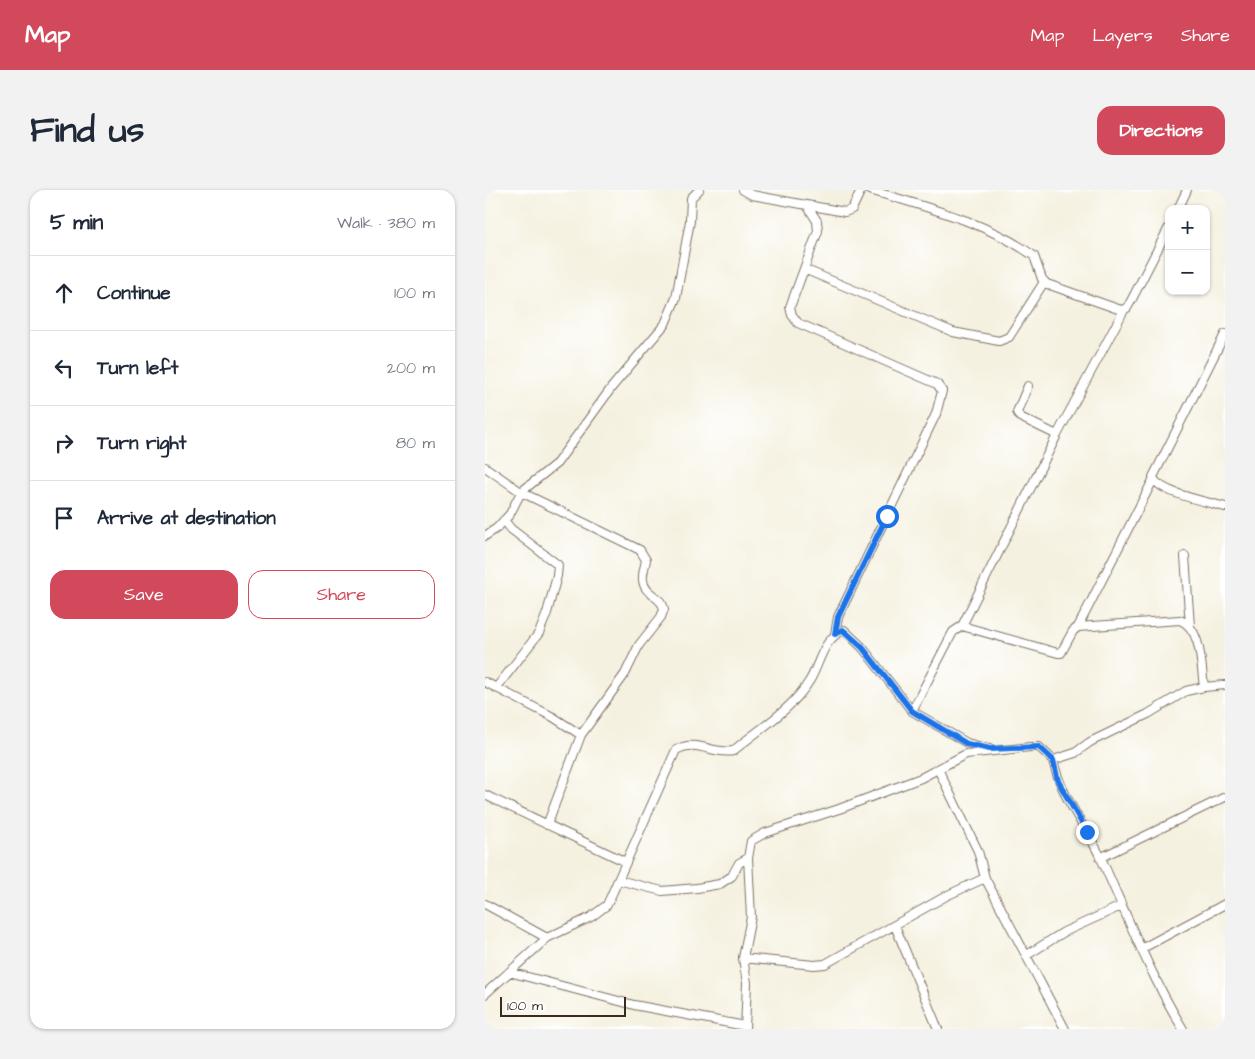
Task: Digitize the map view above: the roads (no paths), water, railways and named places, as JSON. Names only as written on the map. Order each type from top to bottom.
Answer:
[{"type":"street","points":[[485,536],[504,520],[521,492],[557,462],[612,387],[665,324],[676,298],[690,220],[691,198],[699,190]]},
{"type":"street","points":[[743,190],[752,195],[808,207],[848,212],[852,209],[861,190]]},
{"type":"street","points":[[870,190],[989,230],[1034,256],[1044,282],[1124,310]]},
{"type":"street","points":[[1180,205],[1187,190]]},
{"type":"street","points":[[485,994],[547,938],[600,911],[611,897],[676,750],[685,745],[695,745],[725,752],[733,751],[791,704],[810,680],[823,652],[835,634],[838,617],[936,414],[942,391],[937,384],[798,324],[792,316],[789,307],[818,231],[817,221],[808,207]]},
{"type":"street","points":[[912,711],[953,632],[962,626],[1057,435],[1124,310],[1131,301],[1165,235]]},
{"type":"street","points":[[804,269],[953,332],[999,341],[1009,337],[1044,282]]},
{"type":"street","points":[[962,626],[1058,654],[1061,653],[1073,631],[1078,627],[1153,480],[1153,474],[1225,334]]},
{"type":"street","points":[[1027,386],[1017,412],[1020,417],[1057,435]]},
{"type":"street","points":[[485,467],[521,492],[640,550],[646,560],[644,586],[663,605],[661,617],[639,645],[625,674],[581,735],[547,825]]},
{"type":"street","points":[[1153,480],[1171,492],[1225,507]]},
{"type":"street","points":[[497,687],[539,633],[547,614],[558,565],[511,529],[504,520]]},
{"type":"street","points":[[1185,556],[1190,626],[1198,646],[1204,686]]},
{"type":"street","points":[[1078,627],[1172,620],[1180,620],[1190,626]]},
{"type":"street","points":[[835,634],[843,630],[862,647],[912,711],[967,744],[990,749]]},
{"type":"street","points":[[485,682],[553,717],[581,735]]},
{"type":"street","points":[[1053,760],[1075,753],[1090,742],[1148,714],[1186,691],[1204,686],[1225,685]]},
{"type":"street","points":[[509,972],[634,1005],[717,1020],[745,1028],[747,983],[743,958],[751,917],[748,858],[751,841],[765,833],[867,798],[938,769],[965,754],[990,749],[1039,747],[1053,760],[1063,792],[1100,858],[1141,949],[1183,1029]]},
{"type":"street","points":[[938,769],[978,852],[985,878],[1065,1029]]},
{"type":"street","points":[[485,795],[626,862]]},
{"type":"street","points":[[1100,858],[1225,797]]},
{"type":"street","points":[[617,880],[662,891],[697,888],[720,884],[732,876],[739,863],[748,858]]},
{"type":"street","points":[[743,958],[820,965],[895,926],[948,895],[985,878]]},
{"type":"street","points":[[485,904],[547,938]]},
{"type":"street","points":[[1141,949],[1225,904]]},
{"type":"street","points":[[1027,955],[1064,932],[1121,906]]},
{"type":"street","points":[[895,926],[938,1029]]},
{"type":"street","points":[[712,1029],[717,1020]]}]
